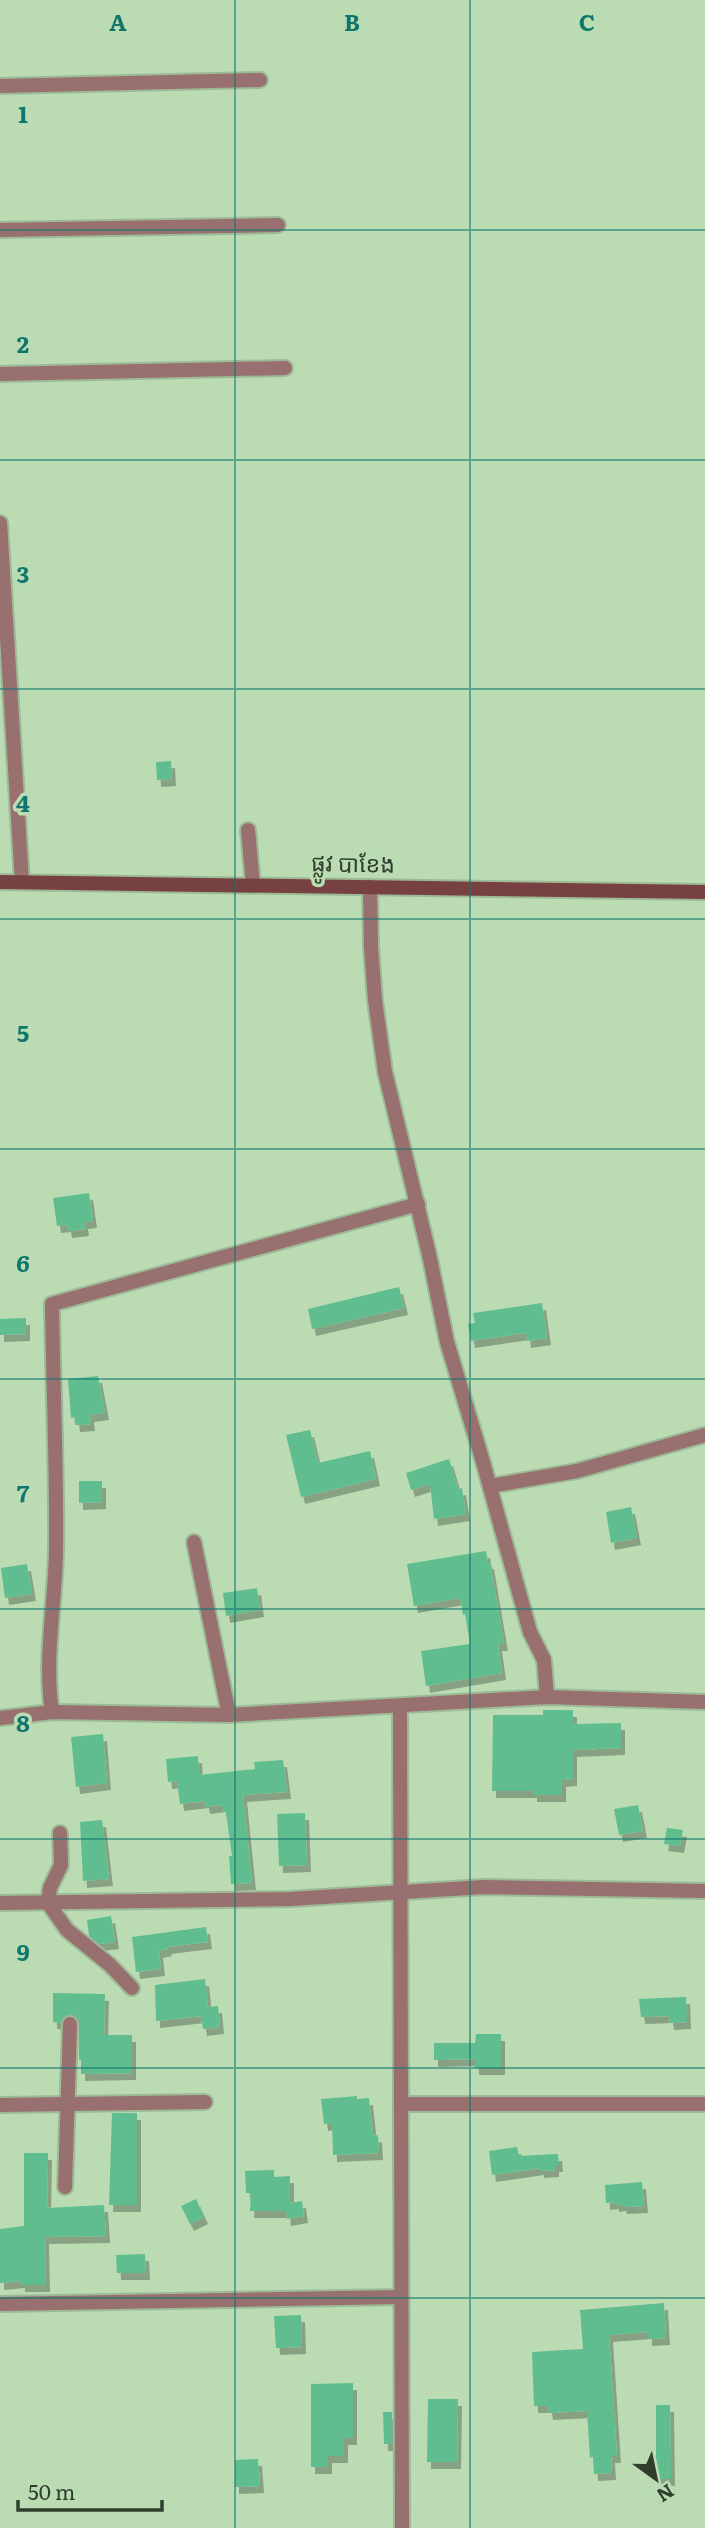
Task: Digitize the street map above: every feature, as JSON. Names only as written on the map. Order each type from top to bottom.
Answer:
[{"type":"street","points":[[0,86],[260,80]]},
{"type":"street","points":[[0,230],[278,225]]},
{"type":"street","points":[[0,374],[285,368]]},
{"type":"street","points":[[0,523],[4,669],[22,882]]},
{"type":"street","points":[[248,831],[253,885]]},
{"type":"street","name":"ផ្លូវ បាខែង","points":[[0,882],[705,891]]},
{"type":"street","points":[[370,887],[371,947],[378,1035],[418,1204],[446,1342],[490,1486],[530,1632],[544,1660],[547,1697]]},
{"type":"street","points":[[52,1712],[48,1655],[56,1556],[56,1508],[52,1304],[418,1204]]},
{"type":"street","points":[[490,1486],[577,1471],[705,1435]]},
{"type":"street","points":[[194,1542],[229,1715]]},
{"type":"street","points":[[0,1718],[52,1712],[229,1715],[547,1697],[705,1702]]},
{"type":"street","points":[[400,1707],[402,2528]]},
{"type":"street","points":[[60,1833],[61,1865],[50,1888],[48,1903],[67,1930],[110,1965],[132,1988]]},
{"type":"street","points":[[0,1903],[290,1899],[484,1887],[705,1891]]},
{"type":"street","points":[[65,2187],[70,2024]]},
{"type":"street","points":[[0,2105],[205,2102]]},
{"type":"street","points":[[401,2104],[705,2104]]},
{"type":"street","points":[[0,2304],[401,2297]]},
{"type":"building","points":[[171,761],[172,779],[157,780],[156,762]]},
{"type":"building","points":[[89,1193],[93,1221],[84,1222],[85,1229],[68,1231],[67,1225],[57,1226],[53,1198]]},
{"type":"building","points":[[399,1287],[404,1308],[312,1329],[308,1309]]},
{"type":"building","points":[[542,1303],[547,1338],[527,1341],[526,1333],[471,1341],[468,1324],[475,1323],[473,1313]]},
{"type":"building","points":[[26,1318],[26,1334],[0,1335],[0,1319]]},
{"type":"building","points":[[98,1376],[105,1413],[90,1415],[91,1424],[76,1425],[75,1417],[71,1418],[68,1379]]},
{"type":"building","points":[[310,1430],[318,1463],[370,1451],[376,1479],[301,1497],[286,1435]]},
{"type":"building","points":[[449,1459],[458,1489],[462,1488],[466,1514],[434,1519],[430,1484],[411,1490],[406,1473]]},
{"type":"building","points":[[79,1481],[102,1481],[102,1502],[79,1503]]},
{"type":"building","points":[[631,1507],[637,1538],[611,1543],[606,1512]]},
{"type":"building","points":[[486,1551],[504,1644],[498,1644],[502,1673],[426,1686],[421,1651],[470,1644],[460,1598],[414,1606],[407,1564]]},
{"type":"building","points":[[27,1564],[32,1594],[5,1598],[1,1568]]},
{"type":"building","points":[[257,1588],[260,1610],[226,1616],[223,1593]]},
{"type":"building","points":[[543,1710],[573,1710],[573,1724],[621,1723],[621,1748],[573,1750],[573,1779],[562,1780],[562,1795],[533,1795],[533,1791],[492,1791],[493,1715],[543,1715]]},
{"type":"building","points":[[103,1734],[107,1783],[76,1787],[71,1737]]},
{"type":"building","points":[[198,1756],[199,1775],[255,1769],[254,1762],[283,1760],[287,1792],[243,1795],[252,1883],[231,1884],[229,1856],[232,1856],[226,1812],[223,1812],[222,1805],[206,1807],[205,1801],[180,1804],[177,1781],[168,1782],[166,1759]]},
{"type":"building","points":[[638,1805],[643,1831],[619,1835],[614,1809]]},
{"type":"building","points":[[305,1813],[307,1865],[279,1866],[277,1814]]},
{"type":"building","points":[[102,1820],[109,1879],[83,1881],[80,1822]]},
{"type":"building","points":[[667,1828],[683,1830],[680,1846],[664,1844]]},
{"type":"building","points":[[111,1916],[115,1942],[99,1944],[89,1936],[87,1920]]},
{"type":"building","points":[[206,1927],[208,1942],[167,1947],[168,1949],[159,1951],[161,1969],[136,1972],[132,1937]]},
{"type":"building","points":[[205,1979],[208,2007],[218,2006],[220,2027],[203,2029],[201,2016],[156,2021],[155,1985]]},
{"type":"building","points":[[53,1993],[105,1994],[104,2035],[132,2035],[132,2073],[81,2074],[79,2020],[70,2014],[65,2016],[61,2023],[53,2022]]},
{"type":"building","points":[[686,1997],[687,2022],[670,2023],[669,2016],[641,2017],[639,1999]]},
{"type":"building","points":[[476,2034],[501,2034],[501,2068],[475,2068],[475,2059],[434,2060],[434,2043],[475,2043]]},
{"type":"building","points":[[357,2096],[357,2099],[369,2098],[373,2136],[378,2135],[379,2153],[333,2155],[332,2123],[324,2124],[321,2099]]},
{"type":"building","points":[[112,2113],[137,2113],[137,2205],[109,2205]]},
{"type":"building","points":[[517,2147],[519,2156],[558,2154],[559,2165],[555,2165],[555,2170],[540,2171],[540,2168],[492,2175],[489,2151]]},
{"type":"building","points":[[24,2153],[48,2153],[47,2208],[104,2205],[106,2236],[45,2237],[46,2285],[21,2285],[21,2281],[0,2283],[0,2229],[24,2226]]},
{"type":"building","points":[[274,2170],[274,2177],[290,2176],[290,2203],[302,2201],[304,2216],[287,2219],[286,2211],[250,2211],[251,2193],[246,2193],[245,2171]]},
{"type":"building","points":[[642,2182],[644,2206],[623,2207],[622,2204],[615,2205],[615,2202],[606,2203],[605,2185]]},
{"type":"building","points":[[196,2199],[204,2217],[190,2224],[181,2206]]},
{"type":"building","points":[[145,2254],[146,2273],[117,2273],[116,2255]]},
{"type":"building","points":[[664,2303],[666,2338],[648,2339],[648,2332],[609,2335],[617,2456],[611,2456],[612,2473],[594,2474],[593,2457],[590,2458],[587,2411],[549,2413],[548,2406],[534,2406],[532,2352],[583,2349],[580,2310]]},
{"type":"building","points":[[301,2315],[302,2347],[276,2348],[274,2316]]},
{"type":"building","points":[[353,2383],[353,2438],[344,2438],[344,2456],[328,2456],[328,2467],[311,2467],[311,2384]]},
{"type":"building","points":[[428,2399],[458,2399],[457,2462],[427,2462]]},
{"type":"building","points":[[656,2405],[670,2405],[671,2479],[656,2479]]},
{"type":"building","points":[[383,2412],[392,2412],[392,2444],[384,2444]]},
{"type":"building","points":[[258,2459],[260,2486],[235,2487],[235,2460]]}]
